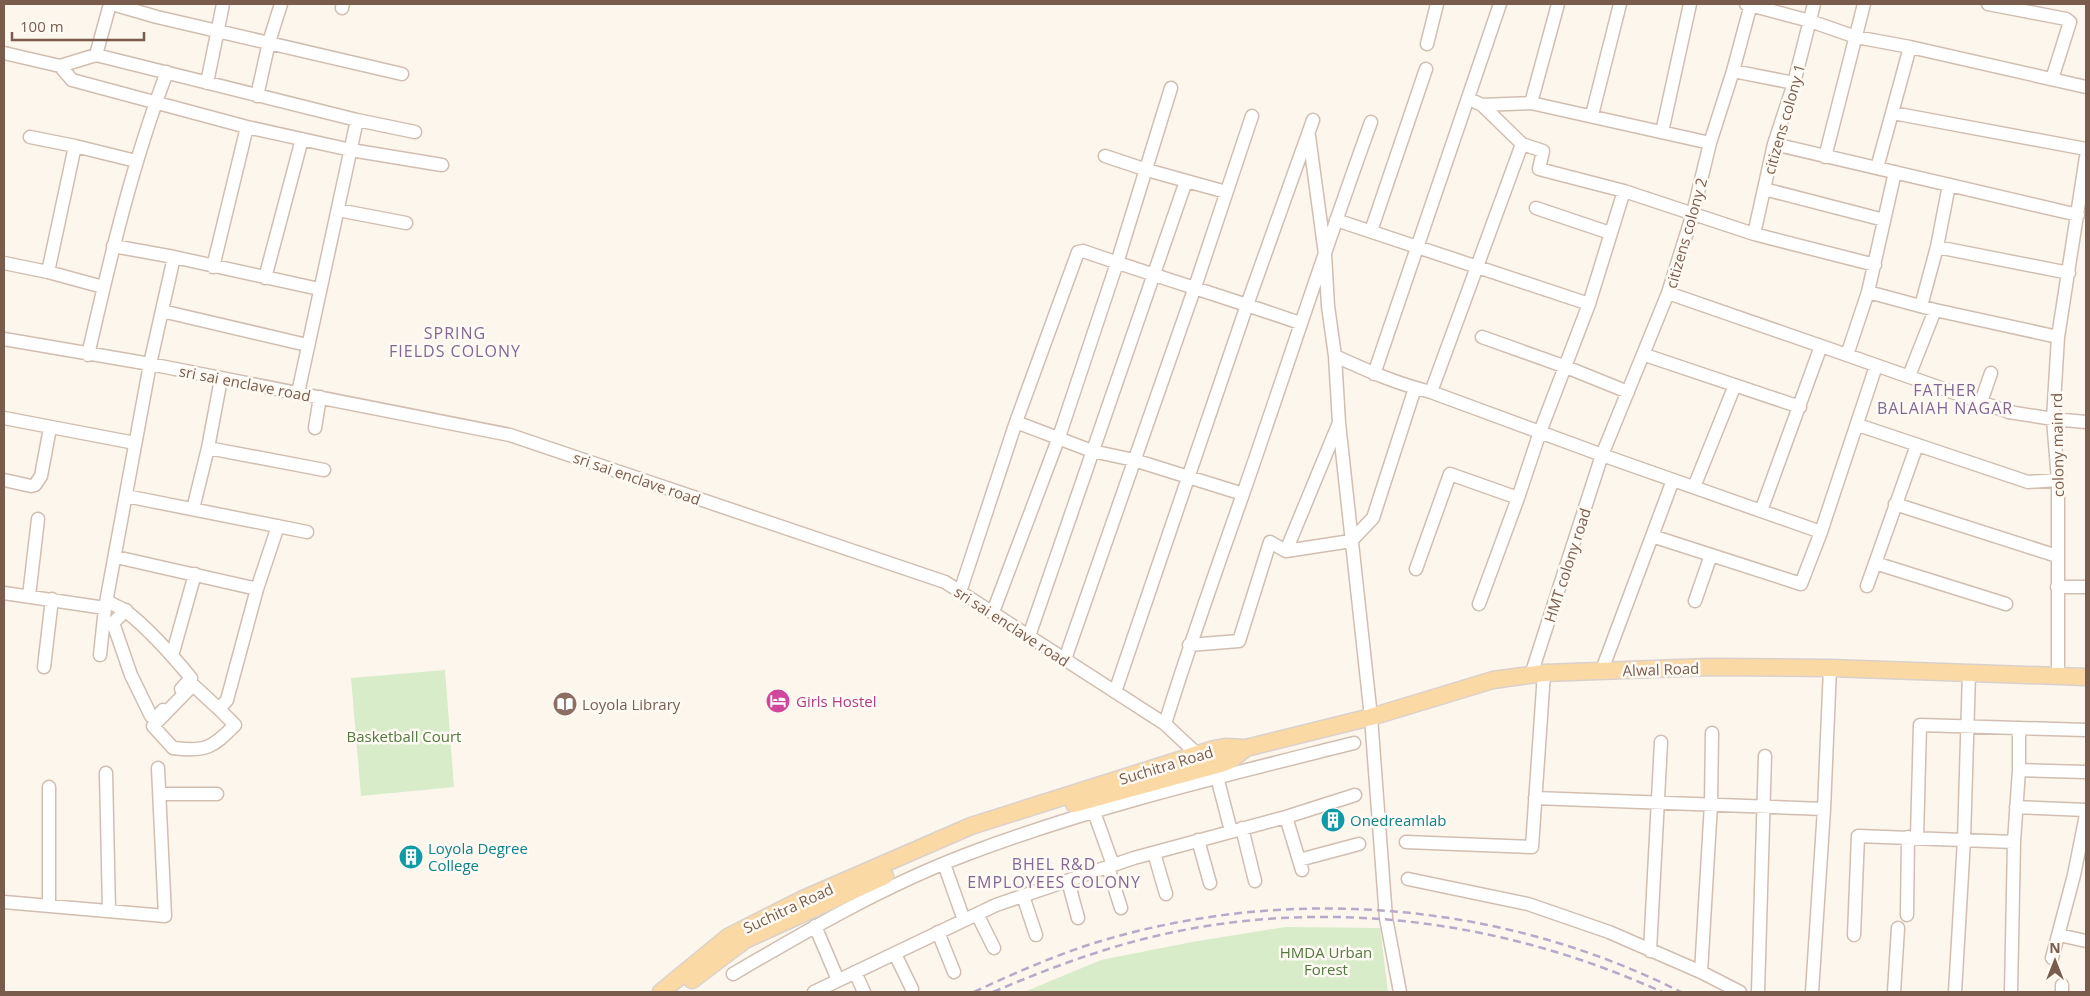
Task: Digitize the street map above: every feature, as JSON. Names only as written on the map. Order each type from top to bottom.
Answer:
[{"type":"main road","name":"Alwal Road","points":[[1246,748],[1371,716],[1493,680],[1538,674],[1708,667],[1830,668],[2086,677]]},
{"type":"main road","name":"Suchitra Road","points":[[682,983],[706,953],[728,937],[751,924],[803,899],[971,826],[1198,754],[1225,747],[1246,748]]},
{"type":"main road","name":"Suchitra Road","points":[[661,992],[682,983],[745,940],[771,927],[980,833],[1030,816],[1214,772],[1246,748]]},
{"type":"street","points":[[96,55],[111,4],[158,17],[402,74]]},
{"type":"street","points":[[158,17],[162,4]]},
{"type":"street","points":[[207,83],[222,4]]},
{"type":"street","points":[[257,96],[269,42],[281,4]]},
{"type":"street","points":[[1426,44],[1437,4]]},
{"type":"street","points":[[1374,374],[1500,4]]},
{"type":"street","points":[[1531,103],[1558,4]]},
{"type":"street","points":[[1592,115],[1620,4]]},
{"type":"street","points":[[1662,132],[1690,4]]},
{"type":"street","points":[[1749,4],[1810,21],[1856,37],[1910,47],[2086,87]]},
{"type":"street","name":"citizens colony 2","points":[[1602,455],[1645,355],[1668,294],[1693,213],[1710,143],[1733,71],[1749,4]]},
{"type":"street","name":"citizens colony 1","points":[[1754,234],[1774,144],[1794,83],[1814,4]]},
{"type":"street","points":[[1824,157],[1864,4]]},
{"type":"street","points":[[1988,4],[2070,22],[2052,79]]},
{"type":"street","points":[[1877,168],[1894,112],[1910,47]]},
{"type":"street","points":[[4,53],[60,66],[96,55],[257,96],[415,132]]},
{"type":"street","points":[[60,66],[72,80],[247,127],[351,150],[442,165]]},
{"type":"street","points":[[1371,231],[1426,68]]},
{"type":"street","points":[[1733,71],[1794,83]]},
{"type":"street","points":[[88,355],[113,246],[136,161],[168,72]]},
{"type":"street","points":[[993,612],[1059,437],[1117,263],[1171,88]]},
{"type":"street","points":[[1469,99],[1482,105],[1522,144],[1543,151],[1539,169],[1624,191],[1754,234],[1875,266]]},
{"type":"street","points":[[1482,105],[1531,103],[1592,115],[1710,143]]},
{"type":"street","points":[[1894,112],[2086,149]]},
{"type":"street","points":[[1065,659],[1195,287],[1252,116]]},
{"type":"street","points":[[298,393],[357,120]]},
{"type":"street","points":[[1115,692],[1247,305],[1309,136],[1313,120]]},
{"type":"street","points":[[1165,724],[1190,644],[1371,122]]},
{"type":"street","points":[[213,267],[247,127]]},
{"type":"street","points":[[1309,136],[1325,254],[1328,306],[1335,356],[1339,423],[1371,716],[1386,918],[1400,992]]},
{"type":"street","points":[[30,137],[136,161]]},
{"type":"street","points":[[265,278],[302,139]]},
{"type":"street","points":[[1431,392],[1522,144]]},
{"type":"street","points":[[1774,144],[2078,215]]},
{"type":"street","points":[[48,272],[75,146]]},
{"type":"street","points":[[1105,156],[1146,170],[1226,192]]},
{"type":"street","name":"colony main rd","points":[[2058,676],[2058,480],[2053,419],[2058,337],[2084,188],[2086,157]]},
{"type":"street","points":[[1848,355],[1875,266],[1895,172]]},
{"type":"street","points":[[1029,636],[1186,181]]},
{"type":"street","points":[[1921,306],[1937,247],[1949,185]]},
{"type":"street","points":[[1764,189],[1884,220]]},
{"type":"street","points":[[1479,604],[1540,432],[1589,304],[1624,191]]},
{"type":"street","points":[[1536,208],[1610,233]]},
{"type":"street","points":[[338,210],[406,223]]},
{"type":"street","points":[[1336,220],[1589,304]]},
{"type":"street","points":[[113,246],[174,257],[319,289]]},
{"type":"street","points":[[1937,247],[2069,273]]},
{"type":"street","points":[[960,592],[1016,422],[1078,252],[1082,250],[1154,276],[1195,287],[1300,323]]},
{"type":"street","points":[[100,655],[106,604],[116,557],[135,443],[150,364],[174,257]]},
{"type":"street","points":[[4,263],[48,272],[103,287]]},
{"type":"street","points":[[1868,292],[1935,310],[2058,337]]},
{"type":"street","points":[[1668,294],[2009,412],[2086,422]]},
{"type":"street","points":[[1909,376],[1935,310]]},
{"type":"street","points":[[162,311],[308,345]]},
{"type":"street","points":[[1482,338],[1566,367],[1628,392]]},
{"type":"street","name":"sri sai enclave road","points":[[4,339],[88,355],[150,364],[510,435],[945,582],[1165,724],[1198,754],[1214,772]]},
{"type":"street","points":[[1760,511],[1821,346]]},
{"type":"street","points":[[1645,355],[1800,407]]},
{"type":"street","points":[[1335,356],[1374,374],[1431,392],[1602,455],[1821,532]]},
{"type":"street","points":[[1652,536],[1801,584],[1858,425],[1876,366]]},
{"type":"street","points":[[1981,402],[1991,372]]},
{"type":"street","points":[[194,509],[221,379]]},
{"type":"street","points":[[1694,487],[1735,385]]},
{"type":"street","points":[[1190,644],[1239,641],[1270,542],[1286,551],[1351,540],[1374,518],[1415,388]]},
{"type":"street","points":[[315,428],[320,397]]},
{"type":"street","points":[[4,418],[135,443]]},
{"type":"street","points":[[1016,422],[1092,450],[1134,460],[1189,479],[1243,494]]},
{"type":"street","points":[[1286,551],[1339,423]]},
{"type":"street","points":[[1858,425],[2028,482],[2058,480]]},
{"type":"street","points":[[4,480],[31,486],[38,482],[41,476],[50,428]]},
{"type":"street","points":[[1867,586],[1917,445]]},
{"type":"street","points":[[208,448],[324,470]]},
{"type":"street","name":"HMT colony road","points":[[1406,842],[1532,847],[1538,674],[1602,455]]},
{"type":"street","points":[[1416,569],[1450,474],[1518,498]]},
{"type":"street","points":[[1602,670],[1673,480]]},
{"type":"street","points":[[126,496],[308,532]]},
{"type":"street","points":[[1895,504],[2057,556]]},
{"type":"street","points":[[30,596],[38,519]]},
{"type":"street","points":[[219,710],[226,700],[257,589],[278,526]]},
{"type":"street","points":[[1695,601],[1711,555]]},
{"type":"street","points":[[116,557],[257,589]]},
{"type":"street","points":[[1875,563],[2006,604]]},
{"type":"street","points":[[172,656],[195,574]]},
{"type":"street","points":[[2057,587],[2086,587]]},
{"type":"street","points":[[4,593],[106,604],[126,610],[191,678],[156,718],[153,718],[131,676],[113,622],[126,610]]},
{"type":"street","points":[[44,667],[52,599]]},
{"type":"street","points":[[1812,992],[1824,809],[1830,668]]},
{"type":"street","points":[[1955,992],[1964,840],[1969,672]]},
{"type":"street","points":[[193,685],[219,710],[235,726],[216,745],[194,750],[173,748],[153,726],[193,685]]},
{"type":"street","points":[[1907,915],[1920,725],[2086,730]]},
{"type":"street","points":[[2011,992],[2014,842],[2019,770],[2019,728]]},
{"type":"street","points":[[1701,972],[1711,804],[1712,733]]},
{"type":"street","points":[[1650,951],[1661,742]]},
{"type":"street","points":[[733,974],[814,926],[944,864],[1033,831],[1214,772],[1354,743]]},
{"type":"street","points":[[1758,992],[1765,756]]},
{"type":"street","points":[[4,902],[49,904],[165,916],[158,768]]},
{"type":"street","points":[[2019,770],[2086,772]]},
{"type":"street","points":[[1214,772],[1255,881]]},
{"type":"street","points":[[106,773],[108,910]]},
{"type":"street","points":[[49,787],[49,904]]},
{"type":"street","points":[[160,794],[217,794]]},
{"type":"street","points":[[814,992],[977,914],[1023,896],[1111,866],[1355,795]]},
{"type":"street","points":[[1535,798],[1824,809]]},
{"type":"street","points":[[2016,807],[2086,810]]},
{"type":"street","points":[[1094,812],[1111,866],[1121,908]]},
{"type":"street","points":[[2052,958],[2080,877],[2086,815]]},
{"type":"street","points":[[1286,816],[1300,865],[1359,844]]},
{"type":"street","points":[[1854,935],[1858,836],[2014,842]]},
{"type":"street","points":[[1198,840],[1210,883]]},
{"type":"street","points":[[1154,853],[1166,894]]},
{"type":"street","points":[[944,864],[964,920]]},
{"type":"street","points":[[1408,879],[1528,904],[1609,932],[1701,972],[1740,992]]},
{"type":"street","points":[[1068,881],[1078,918]]},
{"type":"street","points":[[1023,896],[1036,935]]},
{"type":"street","points":[[977,914],[994,948]]},
{"type":"street","points":[[814,926],[838,980]]},
{"type":"street","points":[[1894,992],[1898,928]]},
{"type":"street","points":[[938,932],[954,972]]},
{"type":"street","points":[[2059,935],[2086,941]]},
{"type":"street","points":[[895,954],[912,989]]},
{"type":"street","points":[[855,972],[864,992]]},
{"type":"green space","name":"Basketball Court","points":[[445,670],[454,787],[361,796],[351,678]]},
{"type":"green space","name":"HMDA Urban Forest","points":[[1285,927],[1380,928],[1388,992],[1024,992],[1101,960],[1192,942]]},
{"type":"railway","points":[[974,992],[1085,946],[1159,926],[1235,914],[1311,909],[1388,911],[1463,920],[1538,937],[1611,961],[1681,992]]},
{"type":"railway","points":[[993,992],[1044,971],[1096,953],[1132,942],[1199,927],[1266,919],[1334,917],[1402,921],[1468,931],[1534,946],[1599,966],[1662,992]]},
{"type":"place","name":"Girls Hostel","points":[[778,701]]},
{"type":"place","name":"Loyola Library","points":[[565,704]]},
{"type":"place","name":"Onedreamlab","points":[[1333,820]]},
{"type":"place","name":"Loyola Degree College","points":[[411,857]]},
{"type":"district","name":"SPRING FIELDS COLONY","points":[[455,342]]},
{"type":"district","name":"FATHER BALAIAH NAGAR","points":[[1945,399]]},
{"type":"district","name":"BHEL R&D EMPLOYEES COLONY","points":[[1054,873]]}]
